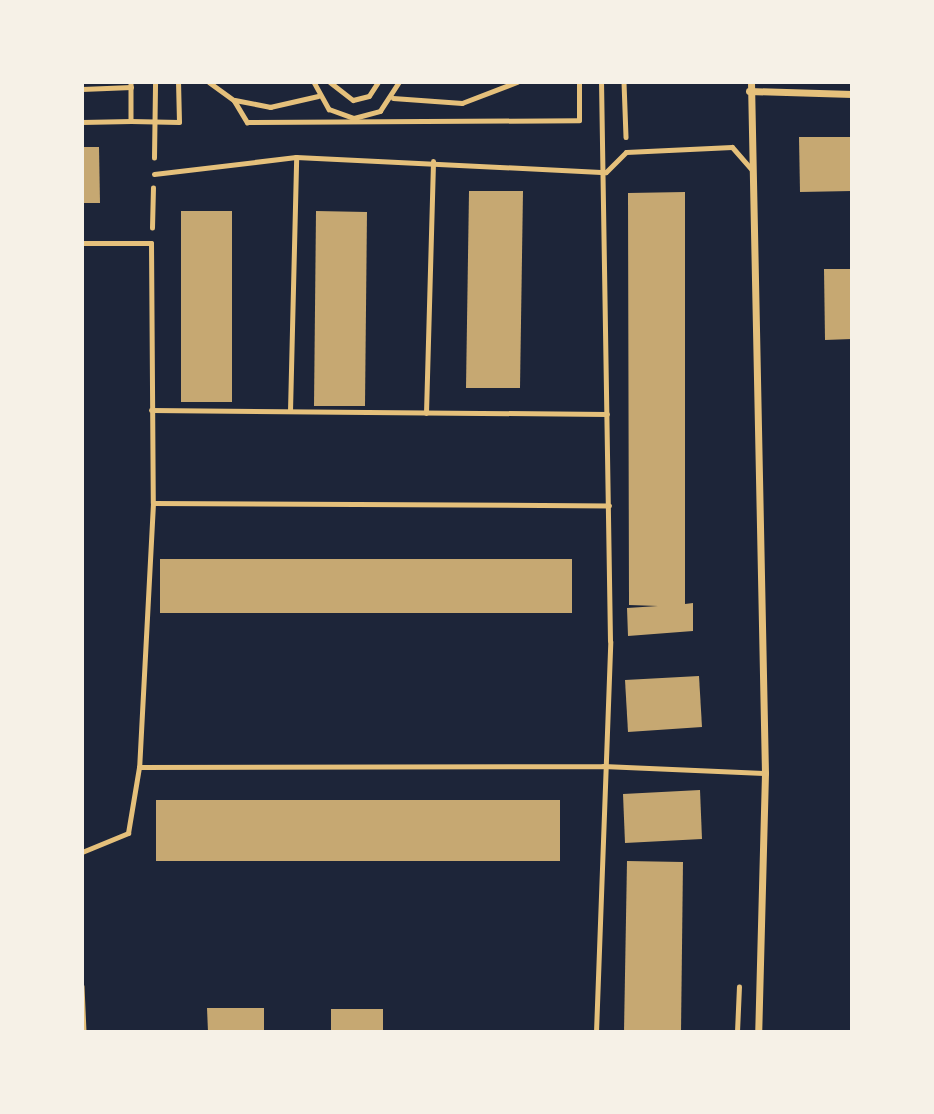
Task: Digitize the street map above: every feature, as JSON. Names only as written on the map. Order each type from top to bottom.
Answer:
[{"type":"street","points":[[751,82],[749,91],[753,171],[765,773],[758,1032]]},
{"type":"street","points":[[749,91],[852,94]]},
{"type":"lane","points":[[596,1032],[609,505],[606,172],[601,82]]},
{"type":"lane","points":[[154,174],[296,157],[433,161],[606,172],[626,152],[732,147],[753,171]]},
{"type":"lane","points":[[290,411],[296,157]]},
{"type":"lane","points":[[426,413],[433,161]]},
{"type":"lane","points":[[82,243],[151,243],[153,503],[139,767],[128,833],[82,852]]},
{"type":"lane","points":[[151,410],[607,414]]},
{"type":"lane","points":[[153,503],[609,505]]},
{"type":"lane","points":[[139,767],[603,765],[765,773]]},
{"type":"path","points":[[82,121],[178,122],[177,82]]},
{"type":"path","points":[[209,82],[234,100],[247,122],[579,120],[579,82]]},
{"type":"path","points":[[314,82],[318,96],[328,109],[354,118],[380,111],[393,99],[399,82]]},
{"type":"path","points":[[330,82],[338,94],[354,100],[369,96],[378,82]]},
{"type":"path","points":[[393,99],[462,103],[517,82]]},
{"type":"path","points":[[624,82],[626,152]]},
{"type":"path","points":[[82,89],[131,85],[131,121]]},
{"type":"path","points":[[234,100],[270,107],[318,96]]},
{"type":"path","points":[[82,986],[84,1032]]},
{"type":"shaded area","points":[[82,82],[852,82],[852,1032],[82,1032]]},
{"type":"building","points":[[799,137],[852,137],[852,191],[800,192]]},
{"type":"building","points":[[82,147],[99,147],[100,203],[82,203]]},
{"type":"building","points":[[469,191],[523,191],[520,388],[466,388]]},
{"type":"building","points":[[685,192],[685,604],[693,603],[693,631],[628,636],[627,608],[658,606],[629,605],[628,193]]},
{"type":"building","points":[[181,211],[232,211],[232,402],[181,402]]},
{"type":"building","points":[[316,211],[367,212],[365,406],[314,406]]},
{"type":"building","points":[[824,269],[852,269],[852,339],[825,340]]},
{"type":"building","points":[[160,559],[572,559],[572,613],[160,613]]},
{"type":"building","points":[[699,676],[702,727],[628,732],[625,680]]},
{"type":"building","points":[[700,790],[702,839],[625,843],[623,794]]},
{"type":"building","points":[[156,800],[560,800],[560,861],[156,861]]},
{"type":"building","points":[[627,861],[683,862],[681,1032],[624,1032]]},
{"type":"building","points":[[207,1008],[264,1008],[264,1032],[208,1032]]},
{"type":"building","points":[[331,1009],[383,1009],[383,1032],[331,1032]]}]
